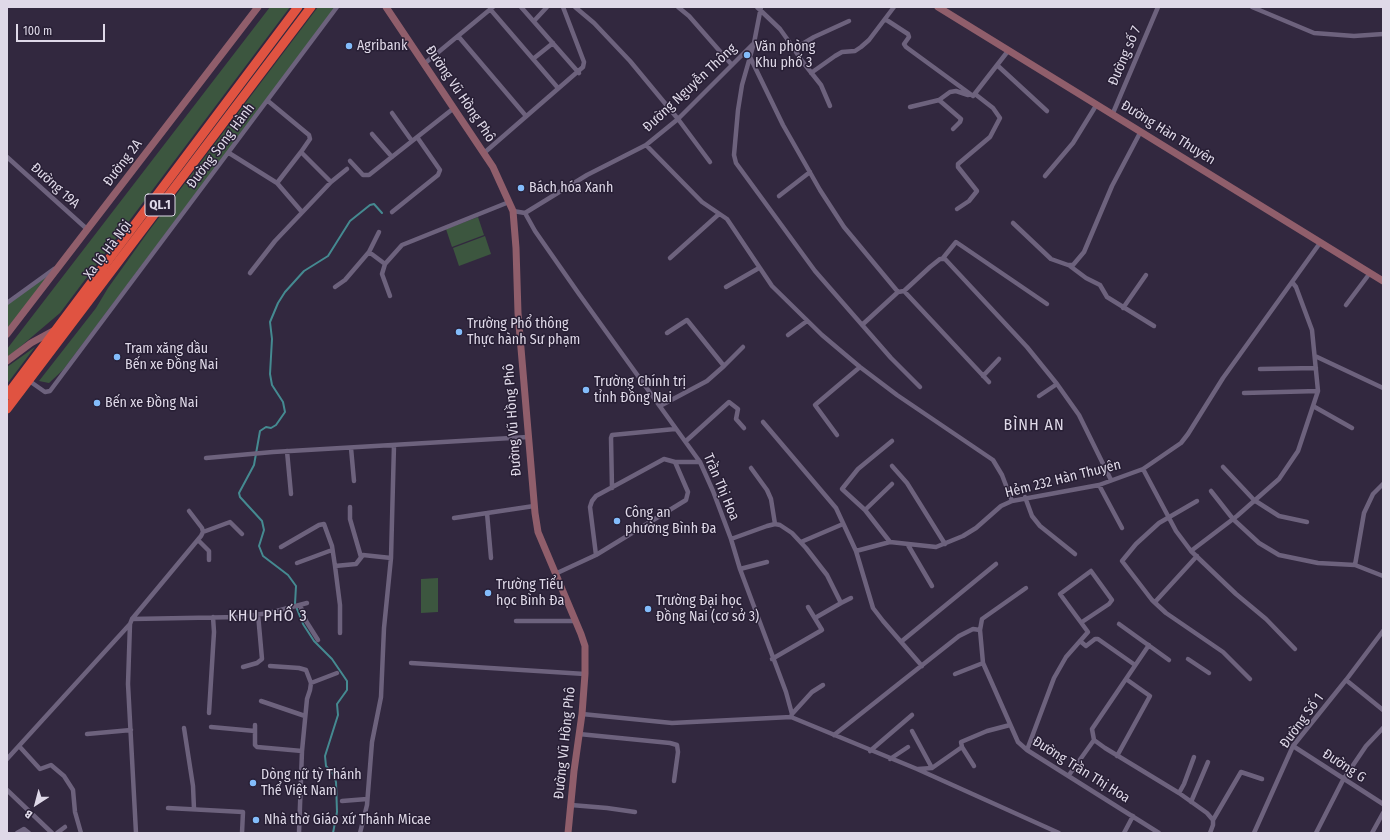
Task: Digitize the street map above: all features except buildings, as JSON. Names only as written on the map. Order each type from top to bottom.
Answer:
[{"type":"highway","name":"Xa lộ Hà Nội","points":[[7,395],[298,7]]},
{"type":"highway","name":"Xa lộ Hà Nội","points":[[7,418],[9,407],[28,380],[311,7]]},
{"type":"street","name":"Đường 2A","points":[[7,334],[258,7]]},
{"type":"street","name":"Đường Song Hành","points":[[28,380],[45,392],[50,391],[337,7]]},
{"type":"street","name":"Đường Vũ Hồng Phô","points":[[386,7],[498,175],[513,211],[518,313],[534,506],[538,532],[584,646],[585,674],[582,714],[568,833]]},
{"type":"street","points":[[521,7],[579,72]]},
{"type":"street","points":[[534,21],[547,7]]},
{"type":"street","points":[[484,153],[583,67],[584,62],[562,7]]},
{"type":"street","points":[[575,7],[594,23],[630,61],[678,119],[710,162]]},
{"type":"street","points":[[678,7],[689,16],[732,65]]},
{"type":"street","points":[[811,73],[836,56],[846,51],[855,51],[861,47],[869,40],[894,7]]},
{"type":"street","name":"Đường Hàn Thuyên","points":[[938,7],[1008,51],[1113,113],[1383,281]]},
{"type":"street","name":"Đường số 7","points":[[1113,113],[1158,7]]},
{"type":"street","points":[[1252,7],[1314,33],[1354,36],[1383,34]]},
{"type":"street","points":[[424,64],[491,8],[558,88]]},
{"type":"street","points":[[760,8],[780,29],[821,85],[830,106]]},
{"type":"street","name":"Đường Nguyễn Thông","points":[[524,213],[587,175],[646,145],[678,119],[754,43],[760,8]]},
{"type":"street","points":[[885,19],[908,34],[909,38],[904,44],[906,47],[993,108],[1000,118],[990,137],[958,164],[958,167],[977,191],[969,201],[957,209]]},
{"type":"street","points":[[794,49],[814,37],[849,21]]},
{"type":"street","points":[[458,36],[526,116]]},
{"type":"street","points":[[533,59],[553,43]]},
{"type":"street","points":[[754,43],[742,84],[738,110],[734,155],[736,163],[796,247],[891,358],[920,387]]},
{"type":"street","points":[[973,94],[1008,51]]},
{"type":"street","points":[[750,57],[780,119],[810,172],[844,227],[898,292]]},
{"type":"street","points":[[997,65],[1047,111]]},
{"type":"street","points":[[910,107],[939,100],[950,92],[956,91],[973,94]]},
{"type":"street","points":[[939,100],[961,119],[953,129]]},
{"type":"street","points":[[268,101],[309,135],[309,141],[277,183]]},
{"type":"street","points":[[1045,176],[1073,143],[1097,104]]},
{"type":"street","points":[[350,161],[363,175],[367,176],[454,108]]},
{"type":"street","points":[[392,113],[412,141]]},
{"type":"street","points":[[1070,266],[1084,252],[1112,186],[1141,131]]},
{"type":"street","points":[[372,134],[392,157]]},
{"type":"street","points":[[392,212],[438,175],[440,170],[417,137]]},
{"type":"street","points":[[646,145],[702,202],[727,219],[772,286],[807,321],[860,367],[897,395],[993,460],[1002,475],[1012,501]]},
{"type":"street","points":[[229,152],[277,183],[302,212]]},
{"type":"street","points":[[301,152],[331,182]]},
{"type":"street","name":"Đường 19A","points":[[7,157],[88,230]]},
{"type":"street","points":[[250,273],[275,241],[302,212],[331,182],[347,169]]},
{"type":"street","points":[[779,196],[810,172]]},
{"type":"street","points":[[390,296],[382,274],[385,264],[402,245],[509,202]]},
{"type":"street","points":[[513,211],[524,213]]},
{"type":"street","name":"Trần Thị Hoa","points":[[524,213],[579,294],[700,462],[731,539],[740,570],[772,659],[786,692],[792,716]]},
{"type":"street","points":[[670,258],[719,214]]},
{"type":"street","points":[[1013,223],[1051,259],[1070,266],[1086,278],[1100,285],[1107,297],[1123,308],[1139,315],[1154,326]]},
{"type":"street","points":[[335,287],[344,280],[369,252],[379,232]]},
{"type":"street","points":[[862,325],[898,292],[904,291],[930,267],[943,258],[956,242],[1047,304]]},
{"type":"street","name":"Hẻm 232 Hàn Thuyên","points":[[856,551],[890,542],[932,547],[945,544],[972,531],[1001,506],[1012,501],[1025,497],[1099,485],[1143,469],[1181,443],[1223,378],[1320,243]]},
{"type":"street","points":[[369,252],[385,264]]},
{"type":"street","points":[[943,258],[947,260],[1028,347],[1057,384],[1079,415],[1111,480]]},
{"type":"street","points":[[7,303],[60,264]]},
{"type":"street","points":[[726,287],[760,268]]},
{"type":"street","points":[[1346,305],[1370,274]]},
{"type":"street","points":[[1123,308],[1146,275]]},
{"type":"street","points":[[1191,551],[1233,519],[1279,479],[1298,452],[1318,391],[1312,330],[1296,287],[1292,282]]},
{"type":"street","points":[[904,291],[989,382]]},
{"type":"street","points":[[667,333],[687,320],[724,366]]},
{"type":"street","points":[[788,335],[807,321]]},
{"type":"street","points":[[7,361],[31,343],[53,332]]},
{"type":"street","points":[[660,406],[707,381],[743,347]]},
{"type":"street","points":[[1315,356],[1383,388]]},
{"type":"street","points":[[984,376],[999,359]]},
{"type":"street","points":[[837,435],[815,405],[860,367]]},
{"type":"street","points":[[1260,369],[1316,368]]},
{"type":"street","points":[[1039,396],[1057,384]]},
{"type":"street","points":[[1244,393],[1318,391]]},
{"type":"street","points":[[686,441],[729,402],[738,409],[736,419],[744,428]]},
{"type":"street","points":[[1313,406],[1352,428]]},
{"type":"street","points":[[763,422],[836,508],[856,551],[873,608],[882,621],[922,666]]},
{"type":"street","points":[[612,488],[612,435],[675,429]]},
{"type":"street","points":[[206,458],[288,451],[528,438]]},
{"type":"street","points":[[890,542],[865,510],[843,491],[842,487],[858,469],[892,441]]},
{"type":"street","points":[[360,833],[367,799],[372,742],[381,697],[384,628],[391,558],[394,445]]},
{"type":"street","points":[[352,448],[354,481]]},
{"type":"street","points":[[288,451],[290,494]]},
{"type":"street","points":[[596,555],[590,507],[596,496],[664,459],[675,462],[700,462]]},
{"type":"street","points":[[555,574],[596,555],[686,500],[688,492],[675,462]]},
{"type":"street","points":[[892,466],[907,483],[945,544]]},
{"type":"street","points":[[1223,467],[1254,500],[1279,516],[1307,522]]},
{"type":"street","points":[[751,468],[771,500],[775,524]]},
{"type":"street","points":[[1143,469],[1176,531],[1191,551],[1266,619],[1295,649]]},
{"type":"street","points":[[865,510],[892,484]]},
{"type":"street","points":[[1355,565],[1364,513],[1373,494],[1383,484]]},
{"type":"street","points":[[1099,485],[1122,528]]},
{"type":"street","points":[[1211,490],[1233,519],[1259,543],[1279,555],[1318,563],[1355,565],[1383,576]]},
{"type":"street","points":[[1025,497],[1032,516],[1040,526],[1075,554]]},
{"type":"street","points":[[1197,500],[1169,516],[1136,544],[1122,561],[1155,602],[1166,613],[1223,652],[1250,679]]},
{"type":"street","points":[[454,518],[534,506]]},
{"type":"street","points":[[350,507],[350,519],[361,557]]},
{"type":"street","points":[[189,511],[202,528],[203,532]]},
{"type":"street","points":[[487,513],[491,558]]},
{"type":"street","points":[[7,759],[131,622],[203,532],[230,522],[242,534]]},
{"type":"street","points":[[281,547],[322,524],[328,534],[335,566],[340,605],[340,633]]},
{"type":"street","points":[[731,539],[775,524],[784,528],[801,542],[827,575],[841,603]]},
{"type":"street","points":[[801,542],[843,524]]},
{"type":"street","points":[[198,540],[209,551],[210,560]]},
{"type":"street","points":[[908,545],[932,586]]},
{"type":"street","points":[[297,564],[332,550]]},
{"type":"street","points":[[335,566],[356,564],[361,557],[365,555],[391,558]]},
{"type":"street","points":[[1155,602],[1197,556]]},
{"type":"street","points":[[740,570],[767,562]]},
{"type":"street","points":[[902,642],[996,564]]},
{"type":"street","points":[[1026,750],[1054,678],[1066,657],[1088,632],[1060,594],[1091,571],[1112,600],[1109,604],[1082,622]]},
{"type":"street","points":[[834,735],[959,636],[973,629],[980,630],[982,619],[1026,588]]},
{"type":"street","points":[[815,618],[851,598]]},
{"type":"street","points":[[131,622],[213,617],[239,617],[292,608],[307,603]]},
{"type":"street","points":[[300,605],[306,620],[318,640]]},
{"type":"street","points":[[772,659],[822,630],[808,607]]},
{"type":"street","points":[[243,667],[257,663],[262,658],[258,614]]},
{"type":"street","points":[[209,713],[214,632],[213,617]]},
{"type":"street","points":[[516,621],[575,621]]},
{"type":"street","points":[[131,622],[128,684],[136,833]]},
{"type":"street","points":[[1119,624],[1169,660]]},
{"type":"street","name":"Đường Trần Thị Hoa","points":[[980,630],[983,663],[1018,742],[1026,750],[1159,833]]},
{"type":"street","name":"Đường Số 1","points":[[1254,833],[1293,746],[1383,631]]},
{"type":"street","points":[[1080,641],[1086,646],[1095,639],[1098,639],[1135,666]]},
{"type":"street","points":[[1149,646],[1092,729],[1094,740],[1117,756],[1179,793],[1212,820]]},
{"type":"street","points":[[1188,659],[1209,673]]},
{"type":"street","points":[[411,663],[585,674]]},
{"type":"street","points":[[955,674],[983,663]]},
{"type":"street","points":[[270,666],[306,670],[311,683],[307,699],[302,751],[299,833]]},
{"type":"street","points":[[311,683],[337,673]]},
{"type":"street","points":[[1117,756],[1150,696],[1126,679]]},
{"type":"street","points":[[1346,680],[1383,710]]},
{"type":"street","points":[[792,716],[812,692],[823,685]]},
{"type":"street","points":[[261,701],[305,716]]},
{"type":"street","points":[[582,714],[672,723],[792,716],[890,760],[918,769],[1059,833]]},
{"type":"street","points":[[870,751],[912,715]]},
{"type":"street","points":[[974,766],[962,747],[961,742],[987,731],[1010,725]]},
{"type":"street","points":[[211,727],[255,728],[255,745],[257,747],[302,751]]},
{"type":"street","points":[[184,728],[193,786],[194,809]]},
{"type":"street","points":[[1316,833],[1343,780],[1366,746],[1383,728]]},
{"type":"street","points":[[87,734],[131,730]]},
{"type":"street","points":[[912,731],[932,768]]},
{"type":"street","points":[[579,734],[670,743],[677,745],[678,752],[674,781]]},
{"type":"street","points":[[1069,776],[1094,740]]},
{"type":"street","points":[[19,746],[40,769],[51,765],[64,776],[72,790],[75,812],[81,833]]},
{"type":"street","name":"Đường G","points":[[1293,746],[1343,780],[1383,804]]},
{"type":"street","points":[[890,760],[908,747]]},
{"type":"street","points":[[918,769],[932,768],[962,747]]},
{"type":"street","points":[[1179,793],[1194,757]]},
{"type":"street","points":[[1191,802],[1208,762]]},
{"type":"street","points":[[1210,833],[1213,825],[1212,820],[1241,772],[1262,779]]},
{"type":"street","points":[[7,790],[52,833]]},
{"type":"street","points":[[342,801],[367,799]]},
{"type":"street","points":[[571,806],[607,808],[635,812]]},
{"type":"street","points":[[168,808],[243,812],[242,833]]},
{"type":"street","points":[[1372,833],[1383,813]]},
{"type":"street","points":[[1124,833],[1133,816]]},
{"type":"street","points":[[56,833],[65,827]]},
{"type":"street","points":[[17,833],[24,829],[29,833]]},
{"type":"green space","points":[[270,7],[290,7],[60,313],[7,358],[7,349]]},
{"type":"green space","points":[[318,7],[336,7],[63,370],[49,383],[39,381],[96,308],[108,288],[148,232]]},
{"type":"green space","points":[[478,217],[484,235],[452,247],[446,229]]},
{"type":"green space","points":[[485,236],[491,254],[459,266],[453,248]]},
{"type":"green space","points":[[51,272],[7,329],[7,305]]},
{"type":"green space","points":[[35,347],[7,384],[7,367]]},
{"type":"green space","points":[[438,578],[438,612],[421,613],[421,579]]},
{"type":"waterway","points":[[333,833],[337,812],[336,782],[333,774],[326,766],[325,756],[338,715],[337,704],[347,690],[347,681],[332,659],[314,641],[303,624],[295,604],[296,586],[288,575],[263,556],[259,546],[264,530],[262,521],[240,497],[239,493],[254,465],[260,431],[266,427],[271,428],[276,425],[285,412],[283,402],[272,385],[270,374],[272,339],[270,322],[278,303],[285,292],[304,271],[328,256],[350,221],[370,205],[374,204],[382,213]]},
{"type":"place","name":"Agribank","points":[[349,46]]},
{"type":"place","name":"Văn phòng Khu phố 3","points":[[747,55]]},
{"type":"place","name":"Bách hóa Xanh","points":[[521,188]]},
{"type":"place","name":"Trường Phổ thông Thực hành Sư phạm","points":[[459,332]]},
{"type":"place","name":"Trạm xăng dầu Bến xe Đồng Nai","points":[[117,357]]},
{"type":"place","name":"Trường Chính trị tỉnh Đồng Nai","points":[[586,390]]},
{"type":"place","name":"Bến xe Đồng Nai","points":[[97,403]]},
{"type":"place","name":"Công an phường Bình Đa","points":[[617,521]]},
{"type":"place","name":"Trường Tiểu học Bình Đa","points":[[488,593]]},
{"type":"place","name":"Trường Đại học Đồng Nai (cơ sở 3)","points":[[648,609]]},
{"type":"place","name":"Dòng nữ tỳ Thánh Thể Việt Nam","points":[[253,783]]},
{"type":"place","name":"Nhà thờ Giáo xứ Thánh Micae","points":[[256,820]]},
{"type":"district","name":"BÌNH AN","points":[[1034,426]]},
{"type":"district","name":"KHU PHỐ 3","points":[[268,617]]}]
